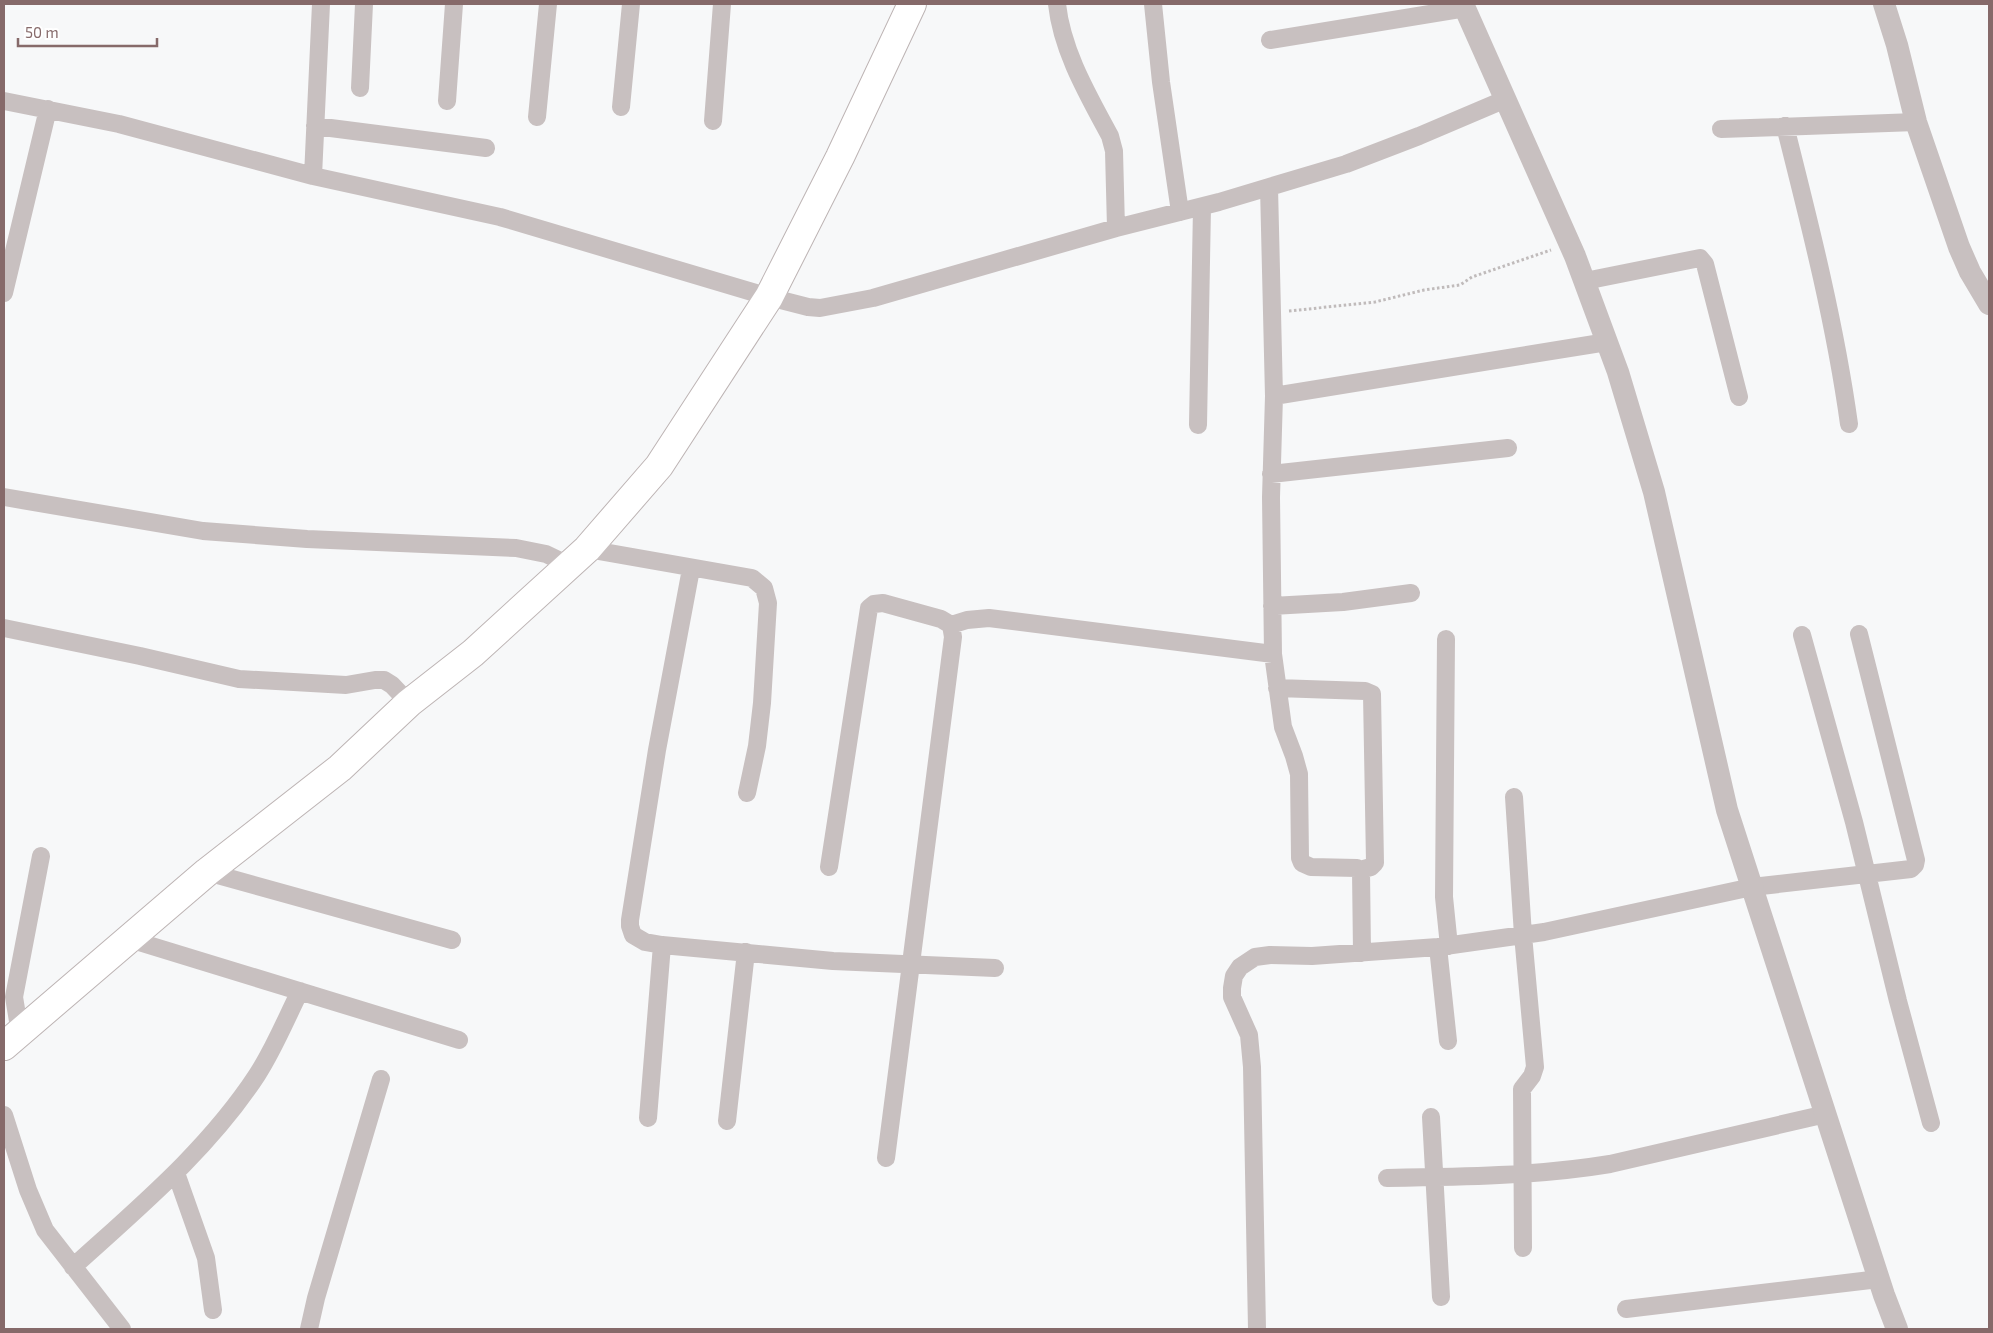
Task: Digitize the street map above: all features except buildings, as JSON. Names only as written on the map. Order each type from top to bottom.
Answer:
[{"type":"main road","points":[[12,1039],[207,872],[340,768],[409,703],[473,653],[579,558],[659,466],[770,297],[840,157],[912,4]]},
{"type":"street","points":[[313,176],[321,4]]},
{"type":"street","points":[[360,88],[364,4]]},
{"type":"street","points":[[447,101],[454,4]]},
{"type":"street","points":[[537,117],[548,4]]},
{"type":"street","points":[[621,107],[631,4]]},
{"type":"street","points":[[713,121],[722,4]]},
{"type":"street","points":[[1056,4],[1060,27],[1068,51],[1110,136],[1114,150],[1116,228]]},
{"type":"street","points":[[1153,4],[1161,82],[1180,212]]},
{"type":"street","points":[[1884,4],[1897,45],[1916,122],[1959,247],[1970,272],[1989,304]]},
{"type":"street","points":[[1270,40],[1464,6],[1570,243],[1607,342],[1654,492],[1727,810],[1879,1279],[1897,1329]]},
{"type":"street","points":[[4,101],[161,134],[313,176],[516,221],[770,297],[808,307],[832,307],[873,298],[1116,228],[1269,188],[1346,164],[1506,100]]},
{"type":"street","points":[[4,293],[48,109]]},
{"type":"street","points":[[1721,129],[1916,122]]},
{"type":"street","points":[[315,126],[486,148]]},
{"type":"street","points":[[1784,126],[1824,284],[1841,363],[1850,424]]},
{"type":"street","points":[[1269,188],[1274,396],[1271,474],[1273,654],[1283,727],[1299,774],[1300,858],[1302,863],[1311,867],[1357,868],[1360,870],[1371,867],[1375,863],[1372,694],[1365,691],[1278,688]]},
{"type":"street","points":[[1198,425],[1202,206]]},
{"type":"street","points":[[1585,281],[1700,258],[1705,264],[1739,397]]},
{"type":"street","points":[[1274,396],[1607,342]]},
{"type":"street","points":[[1271,474],[1508,448]]},
{"type":"street","points":[[4,497],[211,532],[307,539],[516,548],[546,554],[691,569],[752,578],[760,584],[767,595],[768,603],[762,703],[757,746],[747,793]]},
{"type":"street","points":[[691,569],[657,750],[630,926],[636,938],[662,945],[833,962],[995,968]]},
{"type":"street","points":[[1272,606],[1343,602],[1411,593]]},
{"type":"street","points":[[829,867],[869,608],[874,604],[883,603],[941,619],[951,625],[967,620],[989,618],[1273,654]]},
{"type":"street","points":[[886,1158],[953,637],[951,625]]},
{"type":"street","points":[[4,628],[239,679],[346,685],[384,680],[392,685],[409,703]]},
{"type":"street","points":[[1257,1329],[1252,1067],[1249,1035],[1232,997],[1234,976],[1240,967],[1255,957],[1270,954],[1312,956],[1362,953],[1444,946],[1544,932],[1752,887],[1906,871],[1915,865],[1916,860],[1859,634]]},
{"type":"street","points":[[1802,635],[1854,822],[1866,875],[1931,1123]]},
{"type":"street","points":[[1446,638],[1444,946],[1448,1041]]},
{"type":"street","points":[[1514,797],[1523,935],[1535,1067],[1532,1076],[1522,1088],[1523,1248]]},
{"type":"street","points":[[12,1039],[14,997],[41,856]]},
{"type":"street","points":[[1360,870],[1362,879],[1362,953]]},
{"type":"street","points":[[207,872],[452,940]]},
{"type":"street","points":[[129,939],[459,1040]]},
{"type":"street","points":[[648,1118],[662,945]]},
{"type":"street","points":[[727,1121],[746,952]]},
{"type":"street","points":[[73,1267],[176,1173],[226,1118],[257,1075],[300,991]]},
{"type":"street","points":[[309,1329],[316,1298],[381,1079]]},
{"type":"street","points":[[1387,1178],[1576,1170],[1610,1164],[1826,1114]]},
{"type":"street","points":[[4,1115],[38,1216],[49,1237],[122,1329]]},
{"type":"street","points":[[1431,1118],[1441,1297]]},
{"type":"street","points":[[176,1173],[203,1249],[213,1310]]},
{"type":"street","points":[[1626,1309],[1879,1279]]},
{"type":"path","points":[[1272,312],[1375,302],[1424,290],[1460,285],[1472,277],[1522,262],[1570,243]]}]
